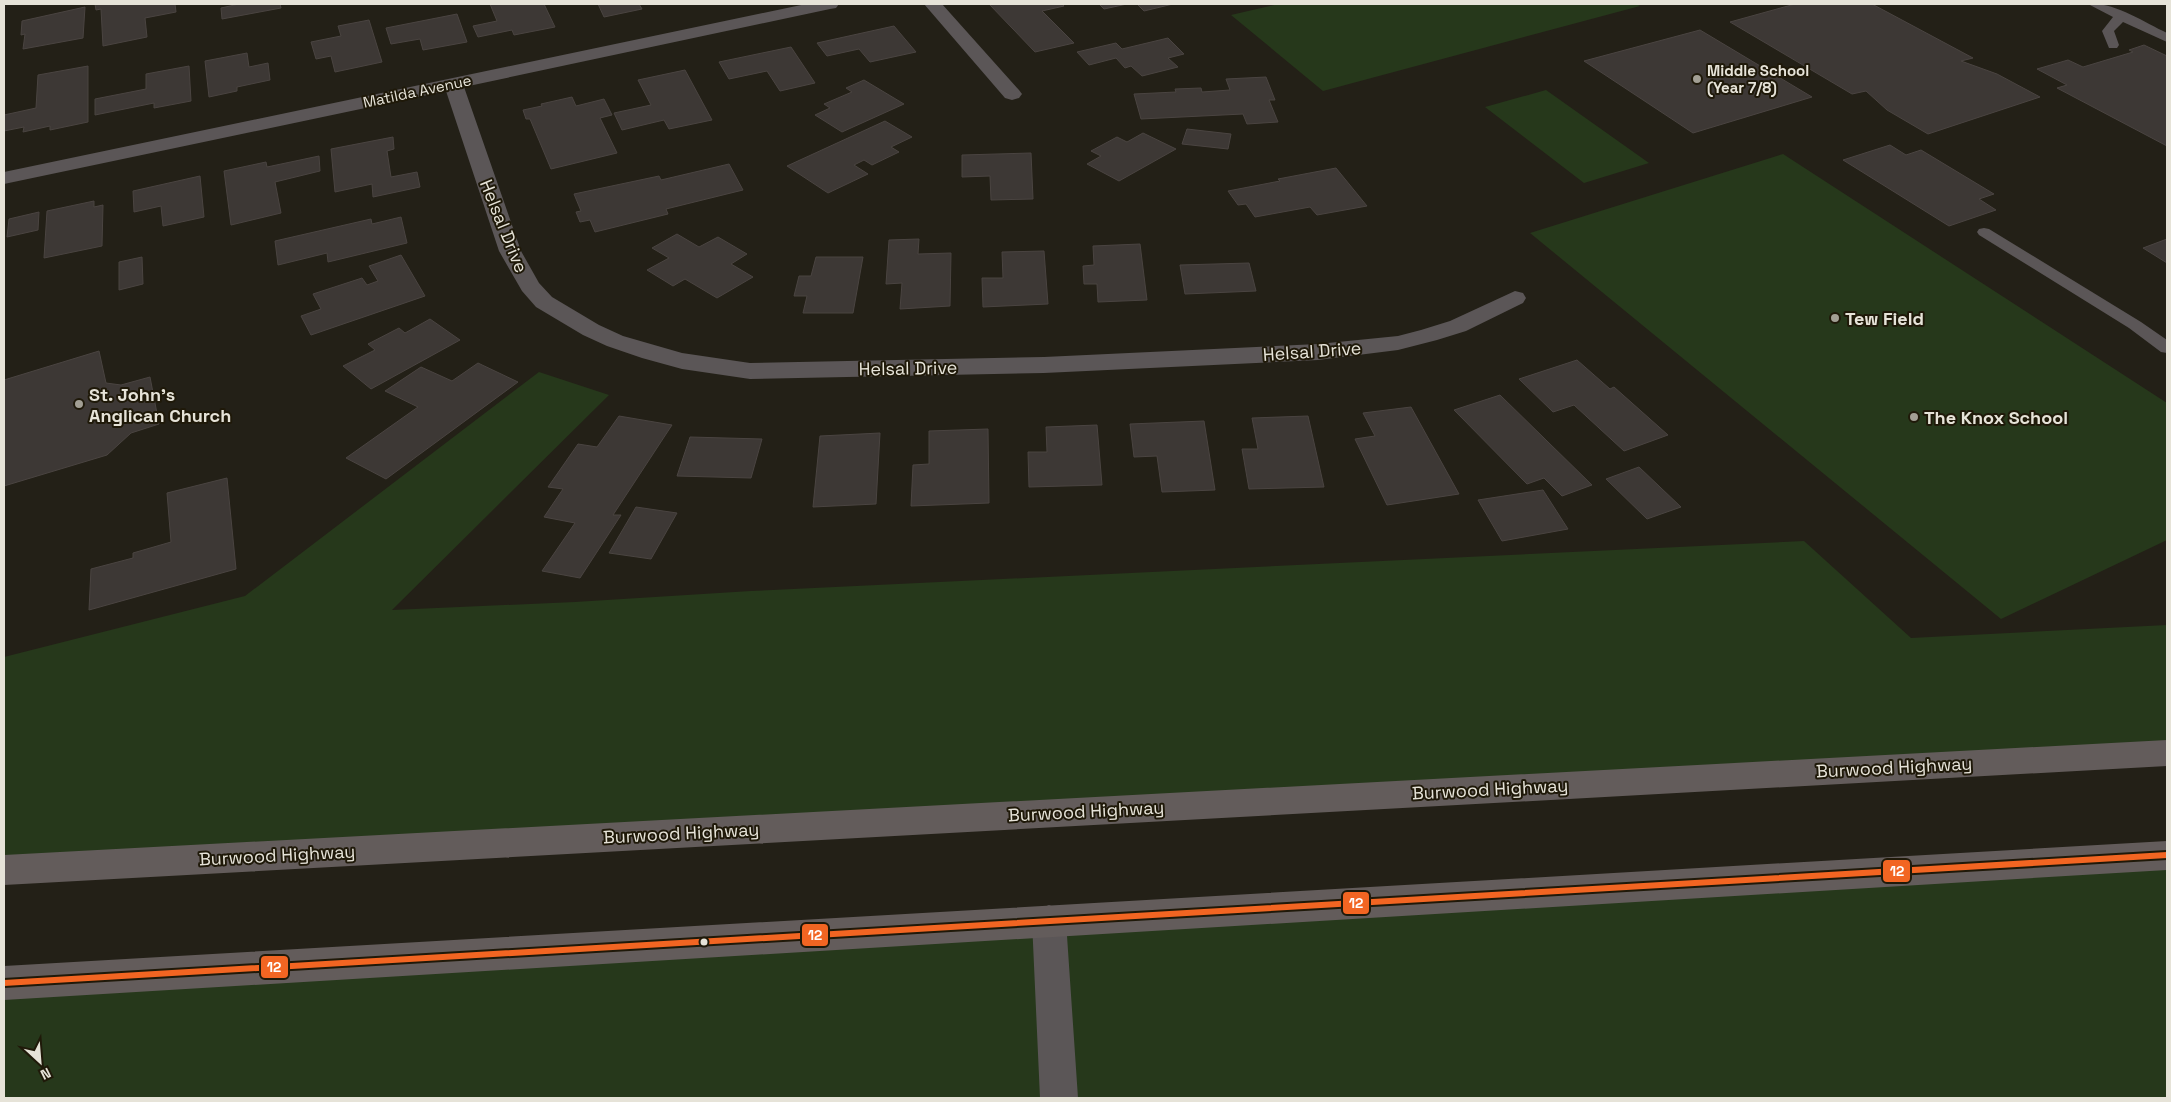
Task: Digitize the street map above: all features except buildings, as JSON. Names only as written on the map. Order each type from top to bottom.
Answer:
[{"type":"highway","name":"Burwood Highway","points":[[4,870],[2167,752]]},
{"type":"highway","points":[[4,984],[2167,854]]},
{"type":"street","name":"Matilda Avenue","points":[[4,178],[830,4]]},
{"type":"street","points":[[933,4],[1012,94]]},
{"type":"street","name":"Helsal Drive","points":[[453,84],[510,251],[530,286],[544,302],[591,330],[615,341],[650,353],[682,361],[750,371],[1044,365],[1318,352],[1398,343],[1429,335],[1458,326],[1515,298]]},
{"type":"street","points":[[1049,921],[1059,1098]]},
{"type":"lane","points":[[2094,4],[2167,38]]},
{"type":"lane","points":[[2113,45],[2108,31],[2114,22],[2123,18]]},
{"type":"lane","points":[[1984,232],[2135,325],[2167,348]]},
{"type":"green space","points":[[1279,4],[1636,4],[1640,6],[1323,91],[1231,15]]},
{"type":"green space","points":[[1546,90],[1649,163],[1584,183],[1485,107]]},
{"type":"green space","name":"Tew Field","points":[[1783,154],[2167,403],[2167,540],[2001,619],[1530,233]]},
{"type":"green space","points":[[539,372],[609,395],[392,610],[1804,541],[1911,638],[2167,625],[2167,753],[4,870],[4,657],[245,596]]},
{"type":"green space","points":[[2167,855],[2167,1098],[4,1098],[4,983]]},
{"type":"transit line","name":"12","points":[[4,983],[2167,855]]},
{"type":"place","name":"Middle School (Year 7/8)","points":[[1697,79]]},
{"type":"place","name":"Tew Field","points":[[1835,318]]},
{"type":"place","name":"St. John's Anglican Church","points":[[79,404]]},
{"type":"place","name":"The Knox School","points":[[1914,417]]}]
